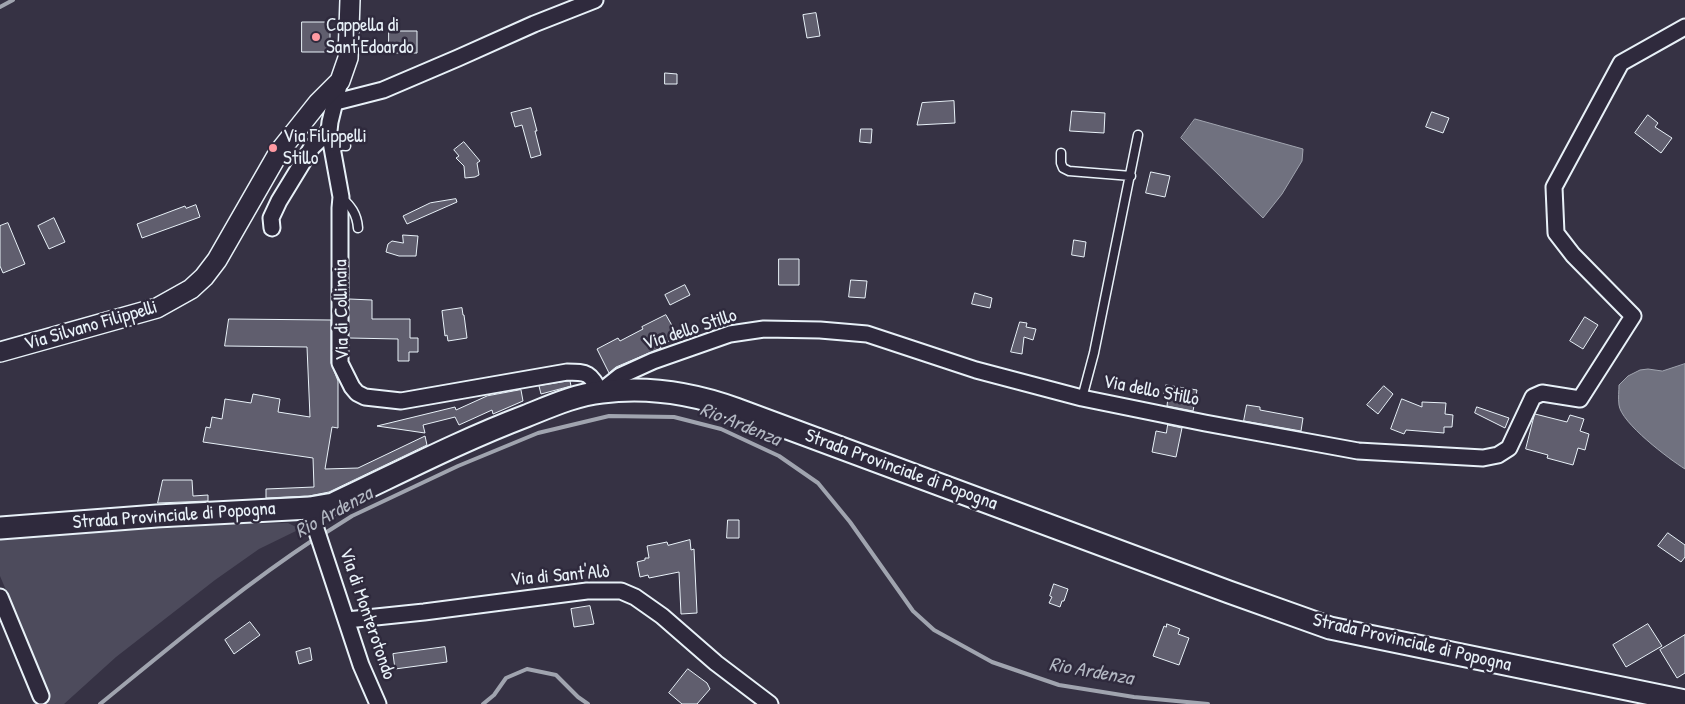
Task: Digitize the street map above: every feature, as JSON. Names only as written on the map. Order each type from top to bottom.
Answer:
[{"type":"main road","name":"Strada Provinciale di Popogna","points":[[0,528],[146,512],[310,508],[333,504],[495,428],[577,396],[600,392],[662,390],[726,405],[1330,628],[1685,701]]},
{"type":"street","name":"Via di Collinaia","points":[[350,0],[348,58],[330,122],[330,138],[341,197],[340,363],[352,388],[365,397],[400,401],[567,372],[580,372],[592,377],[600,392]]},
{"type":"street","points":[[336,102],[383,90],[534,24],[595,0]]},
{"type":"street","name":"Via dello Stillo","points":[[600,392],[620,376],[654,360],[730,334],[764,329],[820,330],[867,334],[976,370],[1082,398],[1358,450],[1483,458],[1498,455],[1509,448],[1533,397],[1542,393],[1580,399],[1633,316],[1573,255],[1556,233],[1554,187],[1621,62],[1685,27]]},
{"type":"street","name":"Via Silvano Filippelli","points":[[0,352],[156,308],[190,289],[204,277],[217,260],[279,152],[318,103],[340,81]]},
{"type":"street","points":[[272,228],[271,218],[278,200],[312,147],[330,138]]},
{"type":"street","name":"Via di Monterotondo","points":[[310,508],[361,666],[376,699]]},
{"type":"street","name":"Via di Sant'Alò","points":[[347,620],[414,614],[587,591],[621,591],[635,597],[662,616],[716,664],[770,704]]},
{"type":"street","points":[[0,597],[41,696]]},
{"type":"lane","points":[[1082,398],[1094,353],[1138,135]]},
{"type":"lane","points":[[330,138],[346,146]]},
{"type":"lane","points":[[1061,153],[1062,168],[1069,171],[1131,176]]},
{"type":"lane","points":[[341,197],[352,208],[358,220],[358,228]]},
{"type":"shaded area","points":[[288,523],[300,529],[259,549],[215,580],[116,657],[64,704],[33,704],[50,694],[0,576],[0,538],[239,524]]},
{"type":"water","points":[[1195,119],[1303,149],[1302,161],[1282,194],[1263,218],[1181,138]]},
{"type":"water","points":[[1685,364],[1685,469],[1658,449],[1628,421],[1619,405],[1619,385],[1628,376],[1640,370],[1662,371]]},
{"type":"building","points":[[816,13],[820,36],[807,38],[803,15]]},
{"type":"building","name":"Cappella di Sant'Edoardo","points":[[302,22],[330,22],[330,52],[302,52]]},
{"type":"building","points":[[389,31],[417,31],[417,53],[389,53]]},
{"type":"building","points":[[665,73],[677,74],[677,84],[665,84]]},
{"type":"building","points":[[954,101],[955,123],[917,125],[922,103]]},
{"type":"building","points":[[531,108],[541,155],[531,158],[522,125],[515,127],[511,113]]},
{"type":"building","points":[[1072,111],[1105,113],[1104,133],[1070,131]]},
{"type":"building","points":[[1432,112],[1449,118],[1443,133],[1426,127]]},
{"type":"building","points":[[1648,115],[1658,123],[1655,127],[1672,138],[1661,153],[1635,133]]},
{"type":"building","points":[[861,129],[872,129],[871,143],[860,142]]},
{"type":"building","points":[[464,142],[480,161],[477,163],[479,175],[475,177],[465,178],[464,166],[456,158],[459,156],[454,150]]},
{"type":"building","points":[[1151,172],[1170,176],[1165,197],[1146,193]]},
{"type":"building","points":[[456,199],[457,202],[407,224],[403,216],[430,203]]},
{"type":"building","points":[[196,205],[200,217],[142,238],[137,224],[185,206],[186,208]]},
{"type":"building","points":[[54,218],[65,242],[49,249],[38,226]]},
{"type":"building","points":[[8,223],[25,264],[3,273],[0,266],[0,226]]},
{"type":"building","points":[[403,235],[418,236],[416,256],[399,256],[386,252],[388,244],[392,241],[403,243]]},
{"type":"building","points":[[1074,240],[1086,242],[1084,257],[1072,255]]},
{"type":"building","points":[[779,259],[799,259],[799,285],[779,285]]},
{"type":"building","points":[[851,280],[867,281],[865,298],[849,297]]},
{"type":"building","points":[[685,285],[690,295],[670,305],[665,295]]},
{"type":"building","points":[[975,293],[992,298],[990,308],[972,304]]},
{"type":"building","points":[[349,299],[372,300],[372,319],[410,319],[410,338],[418,338],[418,352],[409,352],[409,361],[398,361],[398,339],[349,338]]},
{"type":"building","points":[[462,308],[467,338],[448,341],[447,335],[445,336],[442,311]]},
{"type":"building","points":[[666,315],[678,336],[660,346],[661,348],[616,367],[609,373],[597,349],[618,338],[620,341]]},
{"type":"building","points":[[1585,317],[1598,325],[1583,349],[1570,341]]},
{"type":"building","points":[[229,319],[331,320],[331,363],[338,381],[338,428],[332,427],[325,469],[358,468],[425,436],[427,445],[329,492],[309,496],[266,498],[266,489],[314,487],[313,458],[203,442],[206,427],[210,428],[212,417],[222,419],[225,399],[251,403],[253,394],[280,399],[278,412],[310,417],[307,347],[225,346]]},
{"type":"building","points":[[1020,322],[1027,323],[1026,327],[1036,329],[1033,340],[1024,337],[1022,354],[1011,352]]},
{"type":"building","points":[[570,381],[571,386],[541,394],[539,386]]},
{"type":"building","points":[[1166,385],[1197,390],[1193,411],[1167,406],[1168,397],[1164,396]]},
{"type":"building","points":[[1384,386],[1393,394],[1378,414],[1367,405]]},
{"type":"building","points":[[521,390],[523,401],[493,414],[492,410],[459,425],[455,417],[423,425],[425,433],[377,426],[455,407],[456,410],[487,396]]},
{"type":"building","points":[[1402,399],[1422,407],[1422,402],[1446,403],[1445,414],[1453,415],[1452,427],[1444,427],[1444,433],[1406,430],[1404,434],[1391,429]]},
{"type":"building","points":[[1247,405],[1260,407],[1260,410],[1303,418],[1301,431],[1244,421]]},
{"type":"building","points":[[1477,407],[1509,418],[1505,428],[1475,413]]},
{"type":"building","points":[[1535,414],[1567,422],[1570,415],[1584,419],[1580,431],[1589,434],[1585,450],[1578,448],[1573,465],[1547,458],[1548,455],[1526,449]]},
{"type":"building","points":[[1168,425],[1182,428],[1176,457],[1152,452],[1156,431],[1166,433]]},
{"type":"building","points":[[163,480],[192,480],[193,496],[208,495],[208,501],[158,503]]},
{"type":"building","points":[[728,520],[739,520],[739,538],[727,538]]},
{"type":"building","points":[[1668,533],[1685,545],[1685,557],[1681,562],[1658,546]]},
{"type":"building","points":[[690,540],[691,550],[694,549],[697,613],[681,614],[679,572],[649,578],[648,575],[640,577],[637,562],[649,558],[647,546],[667,542],[668,545]]},
{"type":"building","points":[[1054,584],[1068,589],[1060,607],[1049,603]]},
{"type":"building","points":[[590,606],[594,624],[574,627],[571,609]]},
{"type":"building","points":[[250,622],[260,635],[234,654],[225,640]]},
{"type":"building","points":[[1167,624],[1180,629],[1178,634],[1189,638],[1179,665],[1153,656],[1164,626],[1166,627]]},
{"type":"building","points":[[1648,624],[1662,646],[1626,667],[1613,645]]},
{"type":"building","points":[[1685,635],[1685,673],[1677,678],[1660,650]]},
{"type":"building","points":[[445,647],[447,662],[395,669],[393,654]]},
{"type":"building","points":[[310,648],[312,660],[299,664],[296,652]]},
{"type":"building","points":[[688,669],[707,683],[710,689],[697,704],[682,704],[669,693]]},
{"type":"waterway","points":[[0,7],[13,0]]},
{"type":"waterway","name":"Rio Ardenza","points":[[322,535],[352,516],[458,466],[538,433],[609,416],[674,417],[721,429],[779,456],[818,483],[850,522],[913,611],[934,630],[992,662],[1059,685],[1134,697],[1208,704]]},
{"type":"waterway","name":"Rio Ardenza","points":[[100,704],[233,597],[316,538]]},
{"type":"waterway","points":[[483,704],[494,695],[506,678],[527,669],[556,675],[578,697],[588,704]]},
{"type":"place","name":"Cappella di Sant'Edoardo","points":[[316,37]]},
{"type":"place","name":"Via Filippelli Stillo","points":[[273,148]]}]
